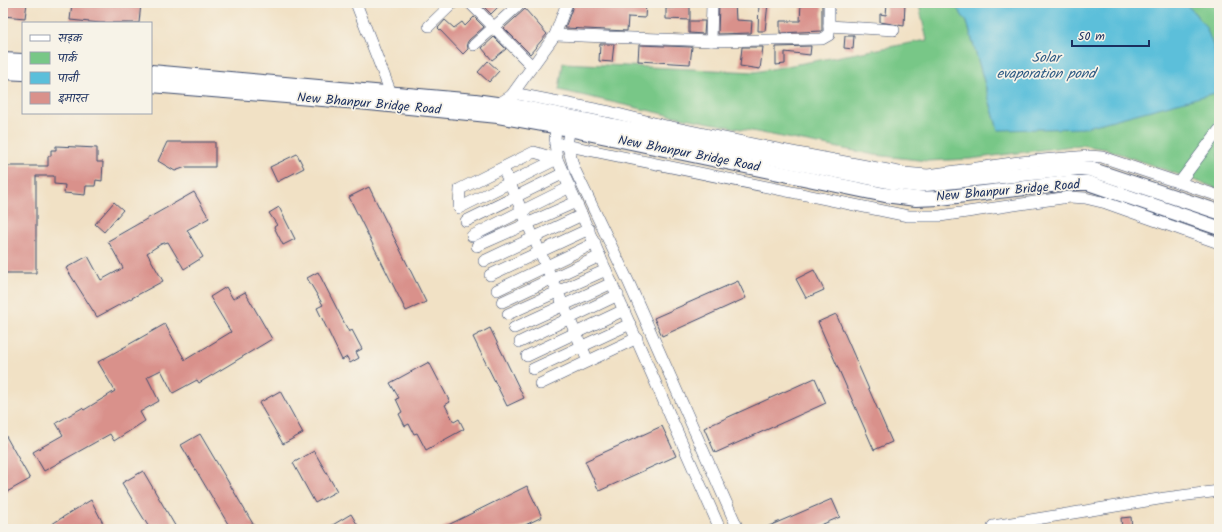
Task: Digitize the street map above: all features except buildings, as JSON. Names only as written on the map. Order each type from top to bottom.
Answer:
[{"type":"street","points":[[356,3],[389,88],[388,94]]},
{"type":"street","points":[[429,26],[453,3]]},
{"type":"street","points":[[470,3],[532,66]]},
{"type":"street","points":[[474,45],[521,3]]},
{"type":"street","points":[[711,42],[712,3]]},
{"type":"street","points":[[555,35],[711,42],[822,39],[829,35],[829,3]]},
{"type":"street","points":[[511,96],[555,35],[564,5]]},
{"type":"street","points":[[829,26],[894,30]]},
{"type":"street","points":[[3,60],[22,61]]},
{"type":"street","points":[[3,72],[22,74]]},
{"type":"street","name":"New Bhanpur Bridge Road","points":[[152,72],[498,104],[556,114],[885,195],[916,199],[968,195],[1068,183],[1088,183],[1219,228]]},
{"type":"street","name":"New Bhanpur Bridge Road","points":[[152,85],[359,102],[498,116],[556,114]]},
{"type":"street","points":[[498,104],[511,96],[518,94],[556,114],[555,143],[558,159],[720,529]]},
{"type":"street","points":[[738,529],[629,283],[574,168],[567,144],[572,118],[777,149],[904,173],[928,175],[1019,162],[1089,156],[1102,157],[1219,196]]},
{"type":"street","name":"New Bhanpur Bridge Road","points":[[572,118],[892,182],[917,185],[1079,168],[1090,169],[1219,212]]},
{"type":"street","points":[[1179,183],[1219,130]]},
{"type":"street","points":[[555,143],[567,144],[908,216],[940,216],[1069,197],[1085,198],[1106,203],[1219,242]]},
{"type":"street","points":[[534,152],[558,159],[459,208],[460,189],[534,152]]},
{"type":"street","points":[[503,168],[588,361]]},
{"type":"street","points":[[466,221],[564,173]]},
{"type":"street","points":[[472,236],[570,187]]},
{"type":"street","points":[[477,246],[576,202]]},
{"type":"street","points":[[484,261],[582,215]]},
{"type":"street","points":[[490,275],[588,229]]},
{"type":"street","points":[[497,290],[595,243]]},
{"type":"street","points":[[502,302],[600,256]]},
{"type":"street","points":[[508,314],[606,270]]},
{"type":"street","points":[[514,328],[612,283]]},
{"type":"street","points":[[520,342],[618,295]]},
{"type":"street","points":[[527,356],[624,310]]},
{"type":"street","points":[[533,369],[630,324]]},
{"type":"street","points":[[540,384],[637,338]]},
{"type":"street","points":[[993,526],[1165,498],[1219,491]]},
{"type":"green space","points":[[920,3],[953,3],[967,22],[998,130],[1219,92],[1219,189],[1106,149],[1080,145],[970,159],[927,161],[875,155],[664,114],[559,90],[563,63],[755,72],[927,40],[920,10]]},
{"type":"green space","points":[[1183,3],[1219,3],[1219,62],[1202,23],[1198,17]]},
{"type":"water","name":"Solar evaporation pond","points":[[953,3],[1183,3],[1191,9],[1206,27],[1219,62],[1219,92],[1083,128],[998,130],[967,22]]}]
